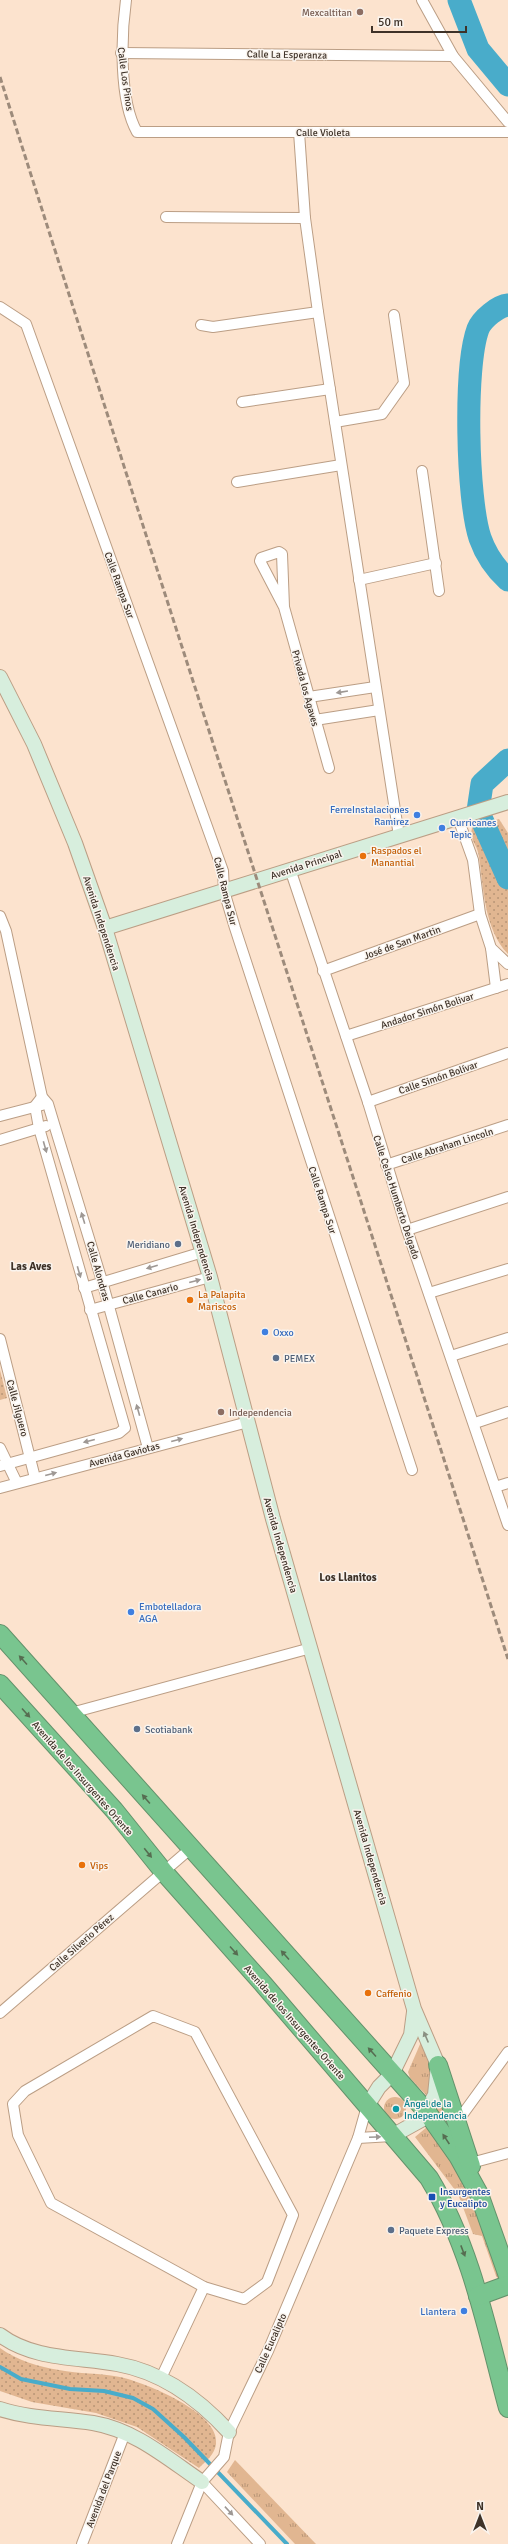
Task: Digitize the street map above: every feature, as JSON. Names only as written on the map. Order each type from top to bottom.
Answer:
[{"type":"highway","points":[[0,1634],[190,1849],[427,2112],[458,2156],[479,2194]]},
{"type":"highway","name":"Avenida de los Insurgentes Oriente","points":[[0,1684],[114,1810],[163,1871],[429,2178],[445,2204],[478,2296],[508,2408]]},
{"type":"highway","points":[[438,2065],[471,2163],[479,2194],[508,2276]]},
{"type":"highway","points":[[478,2296],[508,2285]]},
{"type":"main road","name":"Avenida Independencia","points":[[0,677],[34,744],[72,836],[105,928],[210,1277],[273,1518],[414,2009],[438,2065]]},
{"type":"main road","name":"Avenida Principal","points":[[105,928],[508,802]]},
{"type":"main road","name":"Avenida Independencia","points":[[392,2074],[411,2035],[414,2009]]},
{"type":"main road","points":[[392,2136],[414,2126],[427,2112],[435,2095],[438,2065]]},
{"type":"main road","name":"Calle Eucalipto","points":[[367,2106],[379,2087],[392,2074]]},
{"type":"main road","points":[[0,2335],[30,2350],[57,2356],[118,2364],[161,2378],[180,2388],[212,2413],[229,2432]]},
{"type":"main road","points":[[0,2409],[22,2416],[93,2423],[125,2433],[147,2444],[204,2480]]},
{"type":"street","name":"Calle Los Pinos","points":[[126,0],[121,53],[128,103],[133,125],[137,132]]},
{"type":"street","points":[[422,0],[452,56],[508,122]]},
{"type":"street","name":"Calle La Esperanza","points":[[121,53],[452,56]]},
{"type":"street","name":"Calle Violeta","points":[[137,132],[508,132]]},
{"type":"street","points":[[299,132],[305,218],[318,312],[399,836]]},
{"type":"street","points":[[166,217],[305,218]]},
{"type":"street","name":"Calle Rampa Sur","points":[[0,307],[26,324],[223,870],[224,890],[412,1470]]},
{"type":"street","points":[[201,325],[213,327],[318,312]]},
{"type":"street","points":[[335,422],[382,414],[404,383],[394,316]]},
{"type":"street","points":[[242,402],[330,390]]},
{"type":"street","points":[[237,482],[341,465]]},
{"type":"street","points":[[422,471],[439,591]]},
{"type":"street","name":"Privada los Agaves","points":[[284,607],[282,554],[279,552],[261,558],[260,561],[284,607],[329,768]]},
{"type":"street","points":[[359,580],[436,563]]},
{"type":"street","points":[[309,697],[375,687]]},
{"type":"street","points":[[315,720],[379,710]]},
{"type":"street","points":[[461,816],[473,860],[480,914],[491,948],[496,988]]},
{"type":"street","name":"Calle Celso Humberto Delgado","points":[[290,869],[368,1102],[407,1230],[475,1423],[508,1525]]},
{"type":"street","name":"José de San Martin","points":[[323,971],[480,914]]},
{"type":"street","name":"Calle Alondras","points":[[0,916],[6,931],[45,1100],[54,1124],[102,1281],[148,1448]]},
{"type":"street","points":[[491,948],[508,964]]},
{"type":"street","name":"Andador Simón Bolivar","points":[[346,1036],[508,984]]},
{"type":"street","name":"Calle Simón Bolívar","points":[[368,1102],[508,1053]]},
{"type":"street","points":[[0,1116],[35,1106],[45,1100]]},
{"type":"street","name":"Calle Alondras","points":[[31,1456],[119,1434],[125,1428],[39,1128],[35,1106]]},
{"type":"street","points":[[0,1140],[54,1124]]},
{"type":"street","name":"Calle Abraham Lincoln","points":[[386,1165],[508,1125]]},
{"type":"street","points":[[407,1230],[508,1197]]},
{"type":"street","points":[[84,1288],[102,1281],[202,1252]]},
{"type":"street","points":[[429,1293],[508,1269]]},
{"type":"street","name":"Calle Canario","points":[[90,1310],[210,1277]]},
{"type":"street","points":[[451,1356],[508,1338]]},
{"type":"street","name":"Calle Jilguero","points":[[0,1339],[31,1456],[35,1478]]},
{"type":"street","points":[[475,1423],[508,1412]]},
{"type":"street","name":"Avenida Gaviotas","points":[[0,1488],[248,1422]]},
{"type":"street","points":[[0,1448],[4,1465],[17,1483]]},
{"type":"street","points":[[4,1465],[31,1456]]},
{"type":"street","points":[[495,1487],[508,1483]]},
{"type":"street","points":[[71,1713],[311,1648]]},
{"type":"street","name":"Calle Silverio Pérez","points":[[0,2014],[190,1849]]},
{"type":"street","points":[[153,2016],[194,2032],[294,2214],[267,2282],[244,2299],[204,2287],[51,2203],[18,2135],[14,2104],[25,2091],[153,2016]]},
{"type":"street","points":[[457,2122],[508,2052]]},
{"type":"street","name":"Calle Eucalipto","points":[[177,2544],[204,2480],[224,2457],[229,2432],[268,2351],[358,2138],[367,2106]]},
{"type":"street","points":[[358,2138],[392,2136]]},
{"type":"street","points":[[471,2163],[508,2153]]},
{"type":"street","points":[[161,2378],[204,2287]]},
{"type":"street","name":"Avenida del Parque","points":[[82,2544],[125,2433]]},
{"type":"street","points":[[204,2480],[260,2544]]},
{"type":"green space","points":[[499,819],[508,833],[508,954],[494,933],[486,908],[478,853],[471,832],[472,828]]},
{"type":"green space","points":[[0,1370],[7,1398],[0,1400]]},
{"type":"green space","points":[[421,2042],[424,2042],[434,2079],[427,2096],[410,2078],[408,2072]]},
{"type":"green space","points":[[395,2097],[403,2100],[406,2108],[403,2116],[395,2119],[387,2116],[384,2108],[387,2100]]},
{"type":"green space","points":[[440,2100],[455,2137],[433,2107]]},
{"type":"green space","points":[[427,2127],[442,2146],[474,2197],[501,2282],[496,2276],[482,2236],[473,2234],[458,2194],[415,2137]]},
{"type":"green space","points":[[0,2348],[13,2356],[36,2365],[52,2369],[120,2377],[146,2385],[162,2392],[194,2410],[206,2421],[214,2432],[216,2444],[214,2451],[199,2468],[137,2427],[96,2413],[32,2402],[0,2391]]},
{"type":"green space","points":[[235,2460],[316,2544],[295,2544],[227,2472]]},
{"type":"waterway","points":[[459,0],[478,49],[508,85]]},
{"type":"waterway","points":[[508,305],[491,314],[483,321],[478,329],[474,347],[469,402],[472,494],[480,538],[491,561],[508,580]]},
{"type":"waterway","points":[[508,760],[482,784],[478,811],[508,878]]},
{"type":"waterway","points":[[0,2367],[21,2379],[70,2389],[104,2391],[133,2398],[153,2409],[184,2437],[287,2544]]},
{"type":"railway","points":[[0,77],[508,1659]]},
{"type":"place","name":"Mexcaltitan","points":[[360,12]]},
{"type":"place","name":"FerreInstalaciones Ramirez","points":[[417,815]]},
{"type":"place","name":"Curricanes Tepic","points":[[442,828]]},
{"type":"place","name":"Raspados el Manantial","points":[[363,856]]},
{"type":"place","name":"Meridiano","points":[[178,1244]]},
{"type":"place","name":"La Palapita Mariscos","points":[[190,1300]]},
{"type":"place","name":"Oxxo","points":[[265,1332]]},
{"type":"place","name":"PEMEX","points":[[276,1358]]},
{"type":"place","name":"Independencia","points":[[221,1412]]},
{"type":"place","name":"Embotelladora AGA","points":[[131,1612]]},
{"type":"place","name":"Scotiabank","points":[[137,1729]]},
{"type":"place","name":"Vips","points":[[82,1865]]},
{"type":"place","name":"Caffenio","points":[[368,1993]]},
{"type":"place","name":"Ángel de la Independencia","points":[[396,2109]]},
{"type":"place","name":"Insurgentes y Eucalipto","points":[[432,2197]]},
{"type":"place","name":"Paquete Express","points":[[391,2230]]},
{"type":"place","name":"Llantera","points":[[464,2311]]},
{"type":"district","name":"Las Aves","points":[[31,1266]]},
{"type":"district","name":"Los Llanitos","points":[[348,1577]]}]
